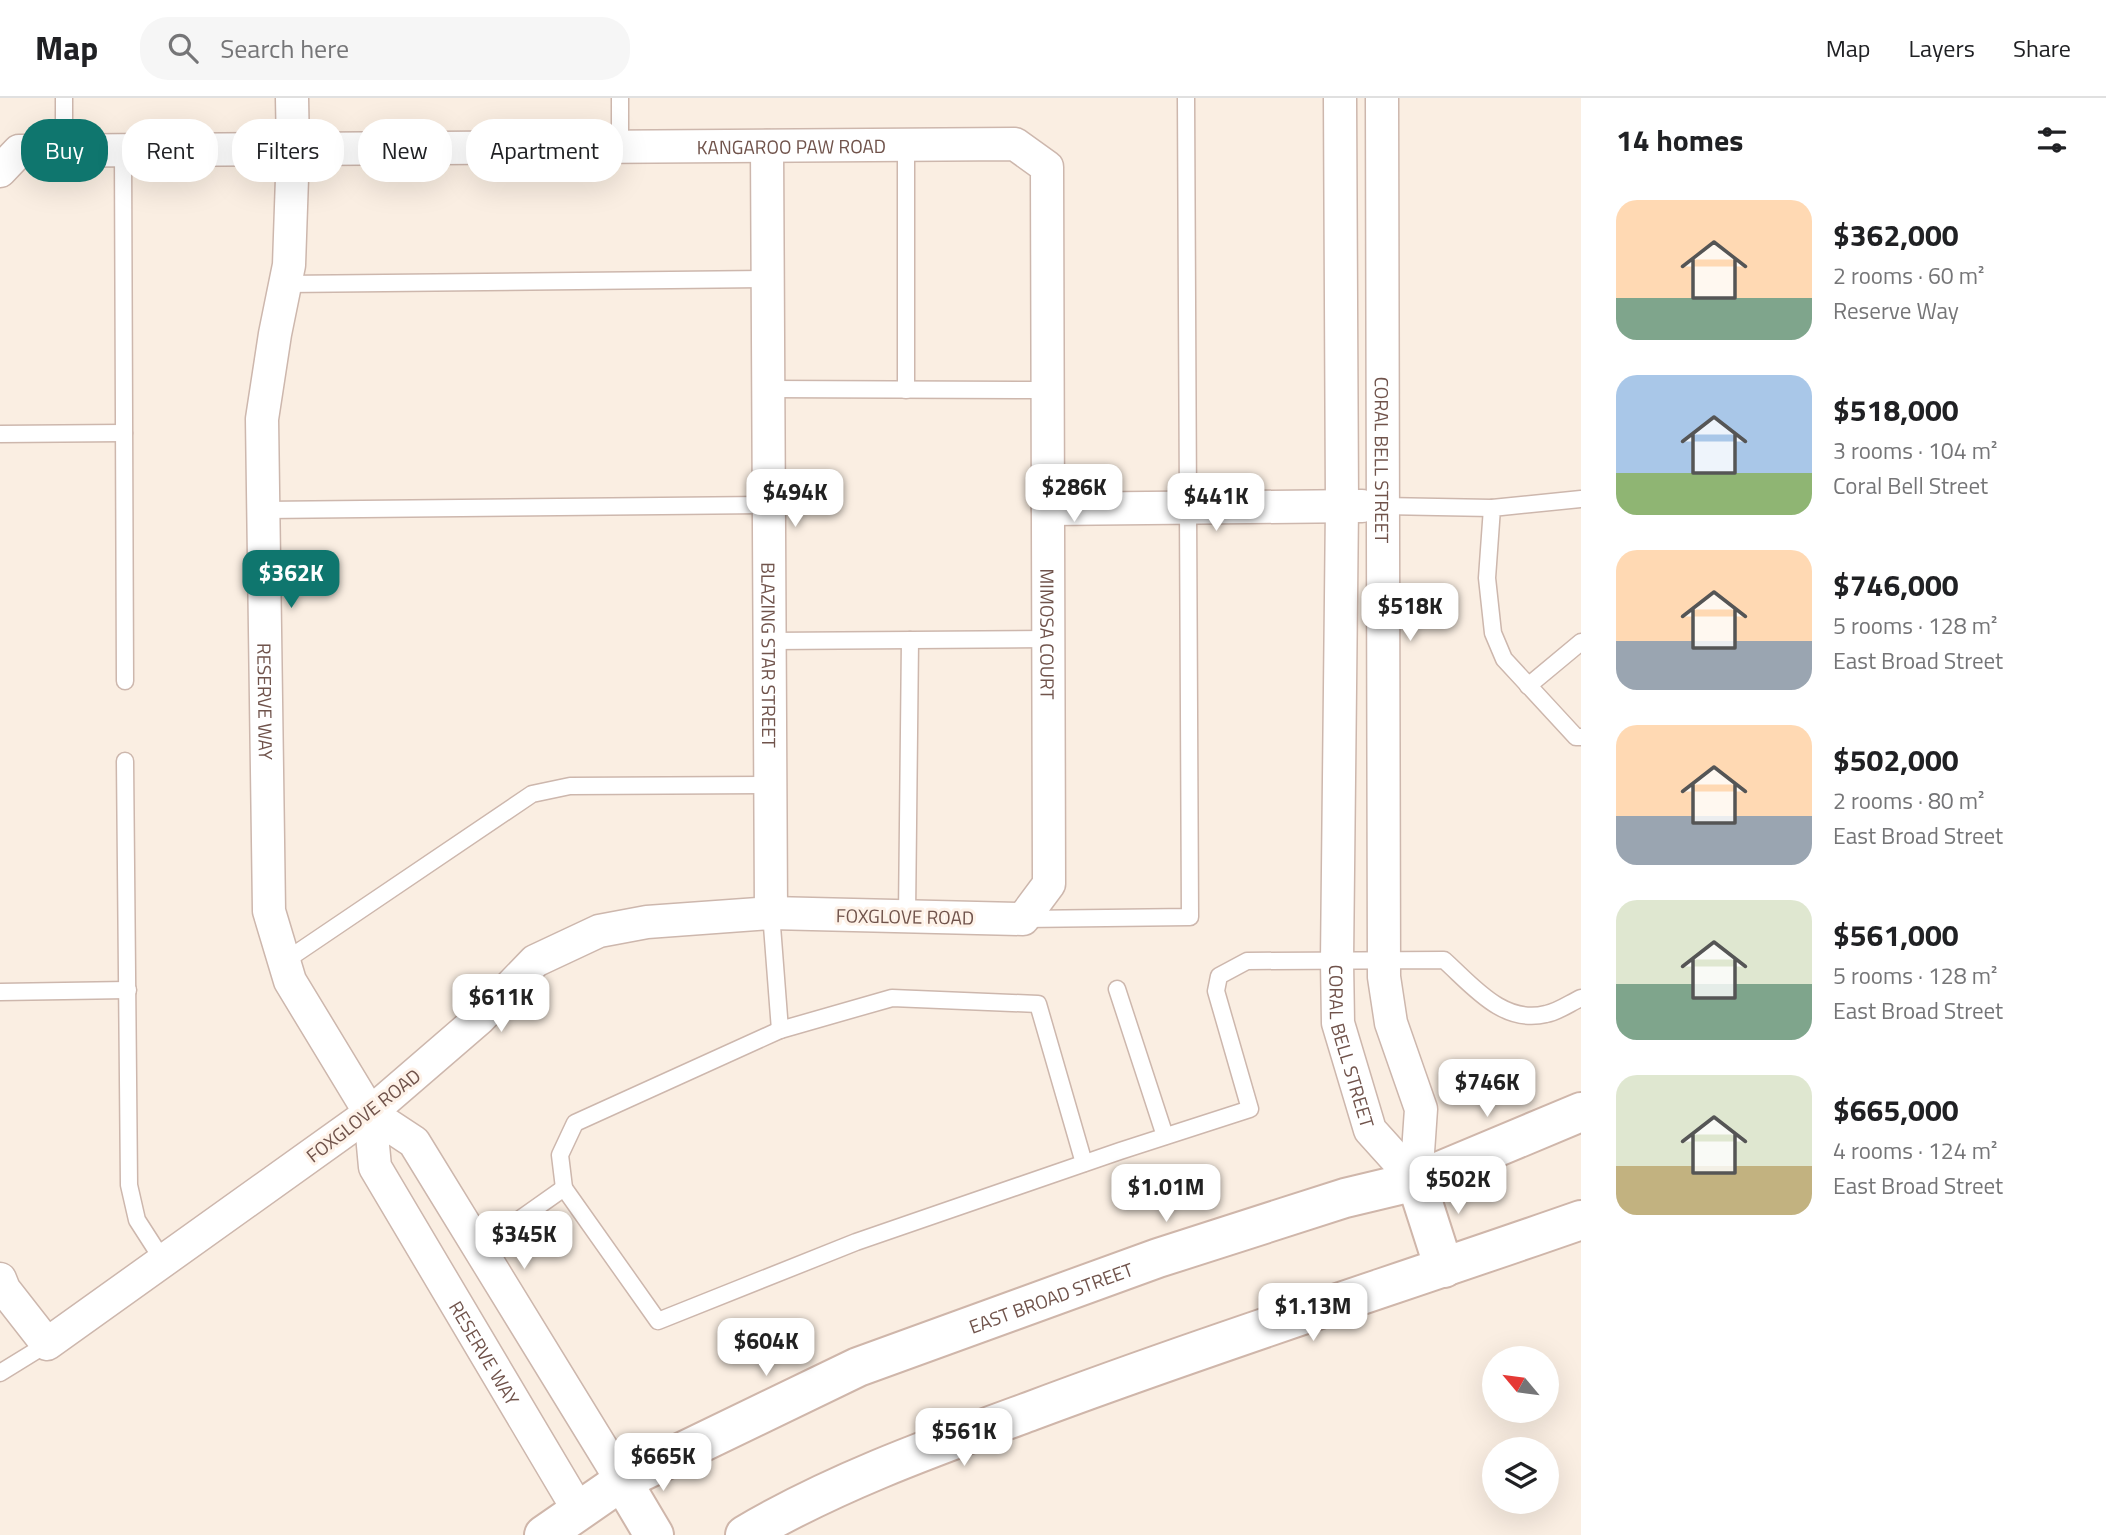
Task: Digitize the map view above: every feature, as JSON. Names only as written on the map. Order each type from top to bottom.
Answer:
[{"type":"main road","name":"EAST BROAD STREET","points":[[544,1535],[586,1523],[622,1481],[869,1363],[1158,1258],[1345,1198],[1416,1181],[1581,1112]]},
{"type":"main road","points":[[1416,1181],[1444,1268]]},
{"type":"main road","points":[[745,1535],[776,1517],[886,1465],[1164,1361],[1581,1220]]},
{"type":"main road","points":[[622,1481],[654,1535]]},
{"type":"street","name":"RESERVE WAY","points":[[292,98],[292,119]]},
{"type":"street","name":"CORAL BELL STREET","points":[[1339,98],[1342,506],[1338,1023],[1370,1130],[1416,1181]]},
{"type":"street","name":"CORAL BELL STREET","points":[[1382,98],[1384,961],[1391,1023],[1421,1108],[1416,1181]]},
{"type":"street","name":"KANGAROO PAW ROAD","points":[[623,146],[1015,144]]},
{"type":"street","name":"MIMOSA COURT","points":[[1015,144],[1047,167],[1049,884],[1023,919]]},
{"type":"street","name":"BLAZING STAR STREET","points":[[767,146],[771,913]]},
{"type":"street","name":"KANGAROO PAW ROAD","points":[[344,149],[466,147]]},
{"type":"street","name":"RESERVE WAY","points":[[292,182],[289,265],[262,419],[270,911],[290,981],[370,1114],[375,1167],[586,1523]]},
{"type":"street","points":[[1048,509],[1383,506]]},
{"type":"street","name":"FOXGLOVE ROAD","points":[[47,1344],[370,1114],[479,1019],[536,961],[598,931],[647,922],[771,913],[1023,919]]},
{"type":"street","name":"RESERVE WAY","points":[[370,1114],[414,1142],[622,1481]]},
{"type":"street","points":[[0,1279],[4,1289],[47,1344]]},
{"type":"lane","points":[[65,98],[65,119]]},
{"type":"lane","points":[[620,98],[620,119]]},
{"type":"lane","points":[[1023,919],[1190,917],[1186,98]]},
{"type":"lane","points":[[906,145],[906,390]]},
{"type":"lane","points":[[123,182],[125,681]]},
{"type":"lane","points":[[285,284],[768,279]]},
{"type":"lane","points":[[768,389],[1048,390]]},
{"type":"lane","points":[[0,434],[124,433]]},
{"type":"lane","points":[[1383,506],[1492,508],[1581,499]]},
{"type":"lane","points":[[264,510],[769,505]]},
{"type":"lane","points":[[1492,508],[1487,578],[1493,633],[1504,659],[1576,737],[1581,737]]},
{"type":"lane","points":[[770,640],[1049,639]]},
{"type":"lane","points":[[907,916],[910,640]]},
{"type":"lane","points":[[1528,686],[1581,642]]},
{"type":"lane","points":[[125,761],[129,1185],[137,1220],[164,1262]]},
{"type":"lane","points":[[285,961],[532,794],[570,786],[770,785]]},
{"type":"lane","points":[[771,913],[780,1030]]},
{"type":"lane","points":[[1084,1163],[1038,1004],[892,998],[780,1030],[575,1123],[560,1155],[564,1188],[658,1321],[856,1242],[1250,1109],[1216,991],[1219,976],[1247,961],[1444,960],[1493,1005],[1520,1015],[1546,1014],[1581,998]]},
{"type":"lane","points":[[1117,989],[1165,1136]]},
{"type":"lane","points":[[0,992],[128,990]]},
{"type":"lane","points":[[479,1248],[564,1188]]},
{"type":"lane","points":[[0,1373],[47,1344]]}]
